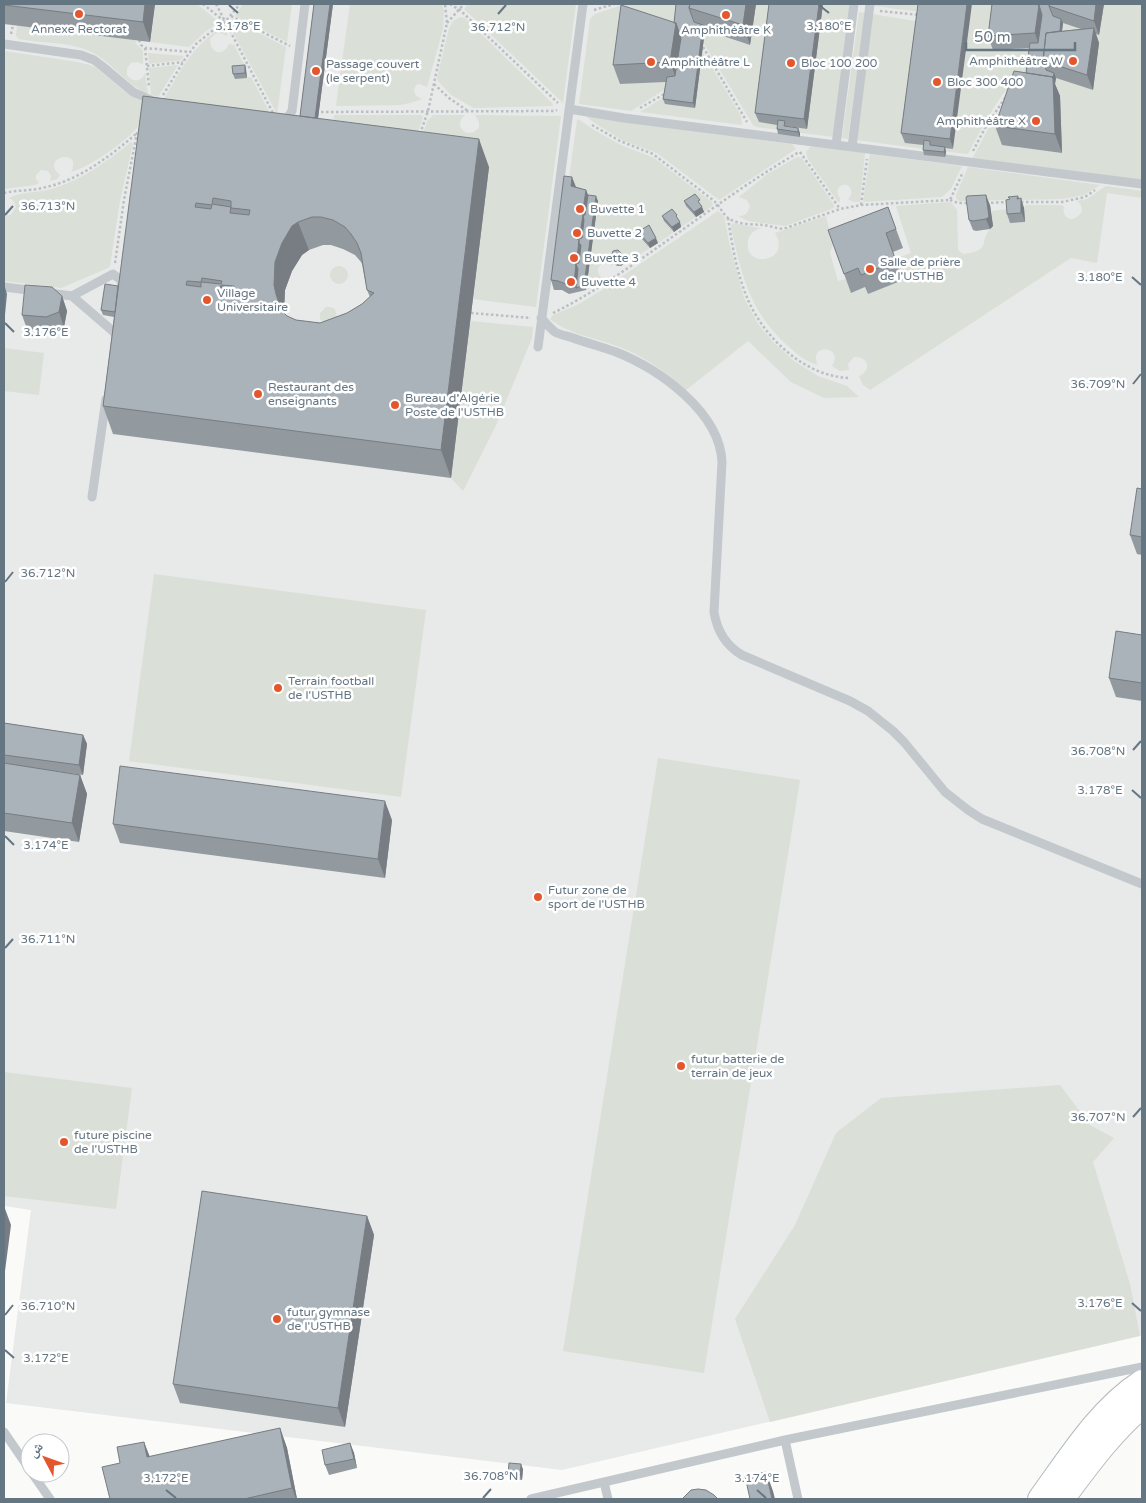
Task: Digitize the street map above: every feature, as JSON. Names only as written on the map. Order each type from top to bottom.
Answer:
[{"type":"main road","points":[[1040,1499],[1103,1417],[1142,1382]]},
{"type":"main road","points":[[1062,1499],[1094,1455],[1113,1433],[1142,1406]]},
{"type":"lane","points":[[276,119],[288,117],[292,111],[305,4]]},
{"type":"lane","points":[[538,347],[583,4]]},
{"type":"lane","points":[[836,145],[854,4]]},
{"type":"lane","points":[[852,147],[870,7]]},
{"type":"lane","points":[[4,44],[81,55],[94,60],[133,92],[154,102]]},
{"type":"lane","points":[[569,109],[624,118],[1142,184]]},
{"type":"lane","points":[[72,296],[113,274],[122,281],[120,291]]},
{"type":"lane","points":[[4,287],[72,296],[115,334]]},
{"type":"lane","points":[[541,318],[558,333],[615,352],[657,373],[682,393],[701,413],[713,430],[720,444],[722,462],[714,612],[722,637],[734,650],[850,700],[868,711],[881,720],[904,742],[945,792],[968,810],[982,818],[1142,884]]},
{"type":"lane","points":[[92,497],[107,391]]},
{"type":"lane","points":[[531,1499],[785,1440],[1142,1367]]},
{"type":"lane","points":[[4,1432],[20,1456]]},
{"type":"lane","points":[[785,1440],[798,1499]]},
{"type":"lane","points":[[604,1482],[608,1499]]},
{"type":"lane","points":[[39,1483],[50,1499]]},
{"type":"path","points":[[203,4],[225,22]]},
{"type":"path","points":[[216,4],[276,119]]},
{"type":"path","points":[[113,274],[124,200],[137,133],[154,102],[190,52],[200,40],[225,22],[240,4]]},
{"type":"path","points":[[420,134],[428,111],[447,23],[445,4]]},
{"type":"path","points":[[292,111],[555,111],[562,108],[460,10],[450,4]]},
{"type":"path","points":[[447,23],[464,4]]},
{"type":"path","points":[[582,14],[614,4]]},
{"type":"path","points":[[870,7],[921,16]]},
{"type":"path","points":[[231,16],[300,52]]},
{"type":"path","points":[[138,40],[145,48],[190,52]]},
{"type":"path","points":[[703,47],[748,124],[747,133]]},
{"type":"path","points":[[145,48],[154,102]]},
{"type":"path","points":[[147,66],[183,62]]},
{"type":"path","points":[[434,84],[449,98],[469,111]]},
{"type":"path","points":[[624,118],[667,92]]},
{"type":"path","points":[[950,200],[985,128],[1006,97]]},
{"type":"path","points":[[569,109],[620,141],[653,154],[719,205],[728,218],[741,278],[748,300],[758,319],[781,345],[803,363],[818,372],[836,378],[850,378]]},
{"type":"path","points":[[4,193],[41,189],[77,176],[108,156],[137,133]]},
{"type":"path","points":[[471,313],[541,318],[582,299],[768,170],[800,152],[803,140]]},
{"type":"path","points":[[861,205],[868,149]]},
{"type":"path","points":[[800,152],[840,209]]},
{"type":"path","points":[[986,203],[1062,202],[1085,197],[1110,180]]},
{"type":"path","points":[[728,218],[748,224],[783,228],[840,209],[861,205],[950,200],[958,203],[977,203]]},
{"type":"shaded area","points":[[4,4],[1142,4],[1142,1335],[562,1470],[6,1403],[31,1210],[4,1206]]},
{"type":"shaded area","points":[[155,4],[197,4],[219,22],[189,47],[150,42]]},
{"type":"shaded area","points":[[243,4],[292,4],[287,42],[235,16]]},
{"type":"shaded area","points":[[350,4],[442,4],[444,10],[443,29],[427,87],[420,84],[416,85],[414,90],[416,96],[422,99],[400,105],[336,106]]},
{"type":"shaded area","points":[[468,4],[576,4],[563,103],[464,9]]},
{"type":"shaded area","points":[[625,4],[679,4],[674,40],[620,84],[668,82],[667,88],[631,111],[579,104],[590,19],[595,14]]},
{"type":"shaded area","points":[[756,4],[774,4],[779,130],[753,125],[703,42],[705,30],[750,45]]},
{"type":"shaded area","points":[[823,4],[851,4],[834,137],[786,131],[786,126],[807,129]]},
{"type":"shaded area","points":[[874,4],[923,4],[922,12],[874,6]]},
{"type":"shaded area","points":[[972,4],[999,4],[1032,48],[1029,70],[1020,76],[1002,96],[986,120],[968,154],[932,150],[932,146],[953,148]]},
{"type":"shaded area","points":[[1104,4],[1142,4],[1142,181],[972,159],[988,129],[1010,98],[1055,87],[1056,78],[1093,90],[1099,43],[1060,46],[1063,23],[1099,35]]},
{"type":"shaded area","points":[[859,12],[865,13],[848,139],[842,138]]},
{"type":"shaded area","points":[[872,14],[921,22],[905,143],[926,145],[925,149],[856,140]]},
{"type":"shaded area","points":[[460,17],[465,18],[553,106],[474,108],[451,95],[437,78],[449,28],[453,21]]},
{"type":"shaded area","points":[[232,19],[286,47],[277,114],[228,23]]},
{"type":"shaded area","points":[[17,25],[135,40],[137,45],[143,50],[143,64],[131,63],[127,68],[127,75],[129,78],[139,80],[145,73],[148,94],[133,85],[95,54],[86,50],[68,45],[19,39],[16,36]]},
{"type":"shaded area","points":[[224,26],[227,36],[221,33],[215,34],[210,39],[212,48],[214,51],[220,52],[224,51],[229,44],[234,45],[247,70],[234,71],[235,79],[251,77],[270,113],[164,99],[189,58],[204,41]]},
{"type":"shaded area","points":[[4,51],[90,65],[97,68],[125,92],[149,106],[149,110],[140,125],[130,135],[87,166],[71,172],[72,159],[62,157],[54,163],[55,169],[60,175],[57,179],[50,181],[51,176],[48,171],[41,170],[36,175],[39,183],[4,189]]},
{"type":"shaded area","points":[[702,51],[741,116],[742,125],[640,112],[666,96],[694,108]]},
{"type":"shaded area","points":[[148,53],[184,56],[181,60],[149,64]]},
{"type":"shaded area","points":[[178,65],[158,97],[151,95],[149,68]]},
{"type":"shaded area","points":[[334,115],[421,115],[423,117],[410,157],[330,146]]},
{"type":"shaded area","points":[[433,115],[465,115],[462,117],[460,125],[468,133],[474,132],[479,128],[479,122],[475,115],[561,116],[536,307],[473,299],[419,146],[427,121]]},
{"type":"shaded area","points":[[586,116],[792,144],[796,149],[719,200],[657,153],[624,141]]},
{"type":"shaded area","points":[[578,119],[621,145],[654,158],[712,202],[713,205],[704,212],[700,206],[686,206],[696,217],[681,227],[678,221],[664,221],[674,232],[658,243],[651,230],[640,237],[650,248],[629,262],[624,261],[623,258],[611,266],[607,264],[600,265],[598,274],[606,278],[586,290],[568,186]]},
{"type":"shaded area","points":[[131,142],[133,144],[120,201],[110,266],[61,288],[4,281],[4,216],[11,215],[16,207],[14,201],[9,198],[20,194],[49,190],[75,180],[104,163]]},
{"type":"shaded area","points":[[811,146],[865,153],[860,202],[853,202],[848,199],[851,195],[851,190],[849,186],[843,185],[838,189],[840,202],[838,202],[808,159],[806,152]]},
{"type":"shaded area","points":[[870,154],[962,166],[951,189],[942,197],[863,202]]},
{"type":"shaded area","points":[[797,157],[802,158],[834,205],[834,208],[785,226],[748,221],[736,215],[745,215],[750,206],[747,200],[739,197],[766,175]]},
{"type":"shaded area","points":[[968,167],[1100,185],[1084,195],[1062,199],[959,201],[956,195]]},
{"type":"shaded area","points":[[1106,186],[1142,191],[1142,198],[1107,193],[1097,263],[1071,258],[870,390],[863,385],[859,376],[867,368],[866,361],[863,359],[854,357],[848,364],[849,370],[840,371],[832,366],[835,359],[834,354],[826,349],[817,353],[818,365],[801,357],[776,334],[756,307],[750,293],[739,262],[731,228],[731,225],[734,223],[761,228],[751,234],[748,241],[748,250],[759,259],[766,259],[778,251],[779,243],[775,233],[826,216],[833,244],[830,253],[838,281],[846,279],[851,293],[865,287],[868,294],[895,259],[911,253],[896,206],[952,203],[957,210],[958,250],[963,254],[979,250],[984,244],[988,231],[993,226],[991,211],[1009,209],[1025,222],[1024,208],[1026,205],[1060,205],[1064,206],[1065,215],[1072,219],[1076,218],[1082,211],[1081,205],[1077,201],[1087,199]]},
{"type":"shaded area","points":[[718,211],[724,216],[744,298],[758,324],[773,342],[794,361],[818,376],[847,386],[859,397],[824,398],[791,382],[748,341],[686,390],[661,370],[634,353],[573,332],[550,319],[553,315],[579,304],[602,290]]},
{"type":"shaded area","points":[[339,266],[345,269],[348,275],[345,281],[339,284],[333,281],[330,275],[333,269]]},
{"type":"shaded area","points":[[326,307],[335,309],[337,317],[324,323],[320,319],[320,313]]},
{"type":"shaded area","points":[[470,321],[533,327],[532,338],[497,423],[463,491],[451,478]]},
{"type":"shaded area","points":[[4,348],[44,353],[39,395],[4,391]]},
{"type":"shaded area","name":"Terrain football de l'USTHB","points":[[154,574],[426,610],[401,797],[129,761]]},
{"type":"shaded area","name":"futur batterie de terrain de jeux","points":[[658,758],[800,780],[704,1373],[563,1351]]},
{"type":"shaded area","name":"future piscine de l'USTHB","points":[[4,1072],[132,1088],[116,1209],[4,1196]]},
{"type":"shaded area","points":[[1060,1085],[1090,1125],[1114,1138],[1093,1162],[1130,1284],[1140,1336],[770,1422],[735,1319],[795,1225],[836,1133],[881,1098]]},
{"type":"building","points":[[4,4],[145,4],[143,22]]},
{"type":"building","name":"Passage couvert (le serpent)","points":[[314,4],[330,4],[315,118],[300,116]]},
{"type":"building","points":[[676,4],[690,4],[689,8],[694,22],[703,25],[693,103],[663,99],[667,77],[675,76],[681,38],[676,23],[674,23]]},
{"type":"building","points":[[690,4],[746,4],[743,25],[689,8]]},
{"type":"building","name":"Bloc 100 200","points":[[769,4],[819,4],[804,119],[755,113]]},
{"type":"building","name":"Bloc 300 400","points":[[918,4],[967,4],[950,139],[901,133]]},
{"type":"building","points":[[992,4],[1039,5],[1035,33],[988,36]]},
{"type":"building","points":[[1035,4],[1050,4],[1053,16],[1061,19],[1060,31],[1046,33],[1043,61],[1046,70],[1054,73],[1053,79],[1053,77],[1026,73],[1030,43],[1038,43],[1042,15],[1039,5]]},
{"type":"building","points":[[1050,4],[1096,4],[1094,21],[1049,6]]},
{"type":"building","points":[[621,5],[676,23],[670,62],[613,65]]},
{"type":"building","points":[[1094,28],[1087,75],[1043,61],[1046,33]]},
{"type":"building","points":[[245,65],[245,73],[233,74],[232,66]]},
{"type":"building","points":[[1014,71],[1053,77],[1055,134],[995,126]]},
{"type":"building","name":"Village Universitaire","points":[[143,96],[479,139],[441,450],[103,406]],"holes":[[[213,198],[231,201],[231,207],[212,204]],[[196,203],[212,205],[211,209],[195,207]],[[231,208],[250,210],[249,215],[230,213]],[[312,217],[321,217],[333,220],[345,227],[357,243],[361,253],[367,290],[374,293],[362,304],[347,313],[320,323],[296,320],[287,316],[281,310],[276,294],[274,285],[275,262],[282,243],[292,226]],[[202,278],[222,281],[221,284],[201,282]],[[187,281],[201,282],[201,287],[186,285]],[[221,285],[234,286],[233,293],[220,291]]]},
{"type":"building","points":[[778,120],[785,121],[784,126],[798,128],[798,132],[777,129]]},
{"type":"building","points":[[924,140],[930,141],[930,145],[945,147],[944,152],[923,150]]},
{"type":"building","points":[[564,176],[572,177],[571,186],[586,190],[583,210],[575,211],[583,215],[580,234],[572,236],[579,240],[577,258],[569,260],[576,264],[574,283],[566,284],[551,280]]},
{"type":"building","points":[[695,194],[700,200],[698,201],[702,207],[694,212],[684,201]]},
{"type":"building","points":[[588,195],[596,196],[584,285],[576,288],[578,269],[575,264],[579,263],[581,245],[579,239],[582,238],[583,215],[585,215]]},
{"type":"building","points":[[986,195],[989,217],[973,221],[969,220],[967,196]]},
{"type":"building","points":[[1018,196],[1017,199],[1021,198],[1021,213],[1007,214],[1006,200],[1010,199],[1008,197]]},
{"type":"building","points":[[888,207],[896,229],[886,233],[896,261],[861,275],[858,268],[844,274],[828,230]]},
{"type":"building","points":[[672,209],[680,222],[672,227],[662,216]]},
{"type":"building","points":[[649,225],[656,238],[648,243],[638,232]]},
{"type":"building","points":[[618,250],[621,253],[622,259],[615,262],[611,258],[613,251]]},
{"type":"building","points":[[105,284],[118,286],[115,312],[101,310]]},
{"type":"building","points":[[25,285],[52,287],[62,296],[59,312],[46,317],[22,315]]},
{"type":"building","points":[[1137,488],[1142,489],[1142,537],[1130,535]]},
{"type":"building","points":[[1116,631],[1142,635],[1142,683],[1109,678]]},
{"type":"building","points":[[4,723],[83,735],[79,765],[4,755]]},
{"type":"building","points":[[4,763],[80,775],[72,823],[4,813]]},
{"type":"building","points":[[120,766],[385,801],[378,859],[113,824]]},
{"type":"building","name":"futur gymnase de l'USTHB","points":[[202,1191],[367,1216],[338,1408],[173,1384]]},
{"type":"building","points":[[280,1428],[292,1488],[244,1499],[110,1499],[102,1467],[120,1463],[117,1447],[144,1442],[147,1457]]},
{"type":"building","points":[[350,1443],[354,1459],[325,1465],[322,1450]]},
{"type":"building","points":[[509,1463],[521,1464],[520,1475],[508,1474]]},
{"type":"building","points":[[766,1472],[772,1499],[750,1499],[745,1476]]},
{"type":"building","points":[[691,1490],[706,1490],[718,1499],[682,1499]]},
{"type":"place","name":"Annexe Rectorat","points":[[79,14]]},
{"type":"place","name":"Amphithéâtre K","points":[[726,15]]},
{"type":"place","name":"Amphithéâtre W","points":[[1073,61]]},
{"type":"place","name":"Amphithéâtre L","points":[[651,62]]},
{"type":"place","name":"Bloc 100 200","points":[[791,63]]},
{"type":"place","name":"Passage couvert (le serpent)","points":[[316,71]]},
{"type":"place","name":"Bloc 300 400","points":[[937,82]]},
{"type":"place","name":"Amphithéâtre X","points":[[1036,121]]},
{"type":"place","name":"Buvette 1","points":[[580,209]]},
{"type":"place","name":"Buvette 2","points":[[577,233]]},
{"type":"place","name":"Buvette 3","points":[[574,258]]},
{"type":"place","name":"Salle de prière de l'USTHB","points":[[870,269]]},
{"type":"place","name":"Buvette 4","points":[[571,282]]},
{"type":"place","name":"Village Universitaire","points":[[207,300]]},
{"type":"place","name":"Restaurant des enseignants","points":[[258,394]]},
{"type":"place","name":"Bureau d'Algérie Poste de l'USTHB","points":[[395,405]]},
{"type":"place","name":"Terrain football de l'USTHB","points":[[278,688]]},
{"type":"place","name":"Futur zone de sport de l'USTHB","points":[[538,897]]},
{"type":"place","name":"futur batterie de terrain de jeux","points":[[681,1066]]},
{"type":"place","name":"future piscine de l'USTHB","points":[[64,1142]]},
{"type":"place","name":"futur gymnase de l'USTHB","points":[[277,1319]]}]
